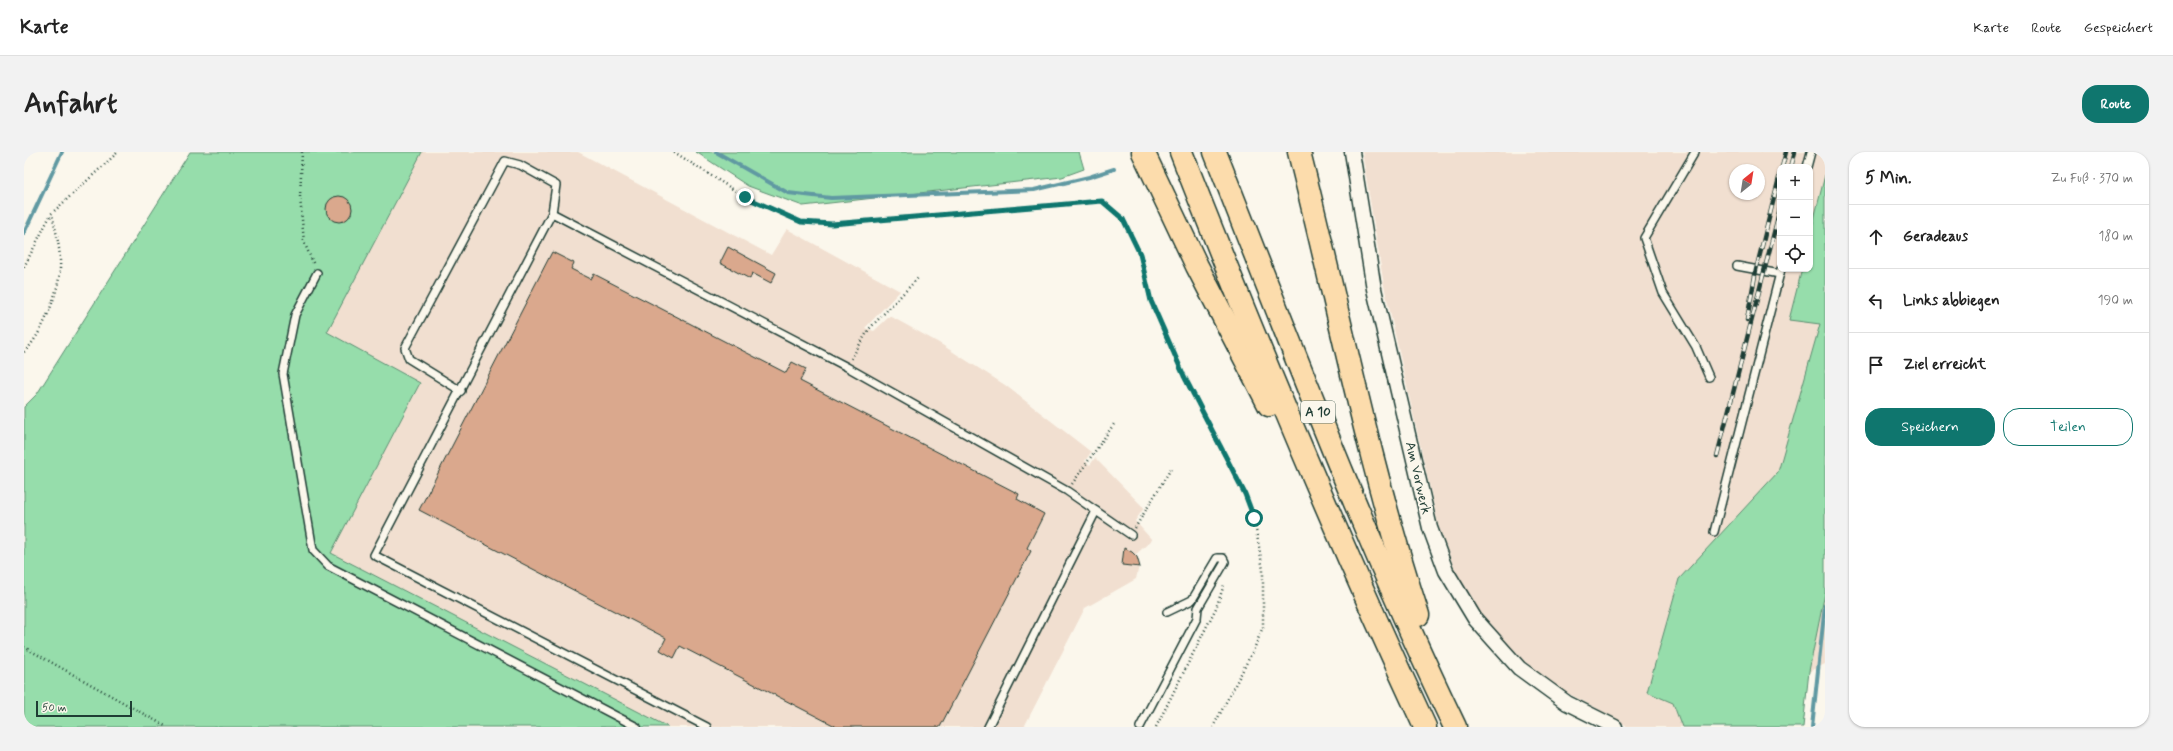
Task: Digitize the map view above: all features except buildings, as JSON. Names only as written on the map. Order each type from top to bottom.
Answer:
[{"type":"highway","points":[[1143,152],[1197,266],[1276,419],[1323,500]]},
{"type":"highway","name":"A 10","points":[[1181,152],[1243,311],[1323,500],[1379,628],[1425,727]]},
{"type":"highway","name":"A 10","points":[[1215,152],[1321,419],[1427,669],[1455,727]]},
{"type":"highway","points":[[1299,152],[1368,439],[1403,571],[1421,624],[1427,669]]},
{"type":"street","name":"Am Vorwerk","points":[[1352,152],[1376,296],[1430,528],[1446,571],[1475,619],[1519,668],[1567,703],[1615,727]]},
{"type":"lane","points":[[1695,152],[1644,238],[1663,293],[1696,347],[1709,377]]},
{"type":"lane","points":[[1808,164],[1811,152]]},
{"type":"lane","points":[[461,391],[409,359],[405,348],[505,161],[520,165],[556,185],[552,213],[461,391],[374,555],[707,727]]},
{"type":"lane","points":[[552,213],[847,367],[1067,491],[1132,534]]},
{"type":"lane","points":[[1737,266],[1777,271]]},
{"type":"lane","points":[[1714,532],[1780,272]]},
{"type":"lane","points":[[317,273],[295,315],[283,374],[313,550],[328,566],[638,727]]},
{"type":"lane","points":[[988,727],[1096,511]]},
{"type":"lane","points":[[1140,727],[1197,618],[1198,608],[1225,562],[1223,558],[1217,558],[1192,600],[1167,612]]},
{"type":"path","points":[[24,266],[52,214],[118,152]]},
{"type":"path","points":[[302,152],[300,197],[304,242],[317,273]]},
{"type":"path","points":[[674,152],[745,197],[801,222],[832,224],[1102,201],[1123,219],[1140,254],[1151,301],[1184,376],[1249,503],[1261,554],[1264,614],[1260,638],[1212,727]]},
{"type":"path","points":[[24,352],[39,334],[51,305],[60,270],[58,240],[52,214]]},
{"type":"path","points":[[847,367],[868,329],[918,278]]},
{"type":"path","points":[[1067,491],[1114,424]]},
{"type":"path","points":[[1132,534],[1172,467]]},
{"type":"path","points":[[1156,727],[1216,608],[1230,564],[1225,562]]},
{"type":"path","points":[[24,647],[167,727]]},
{"type":"shaded area","points":[[422,152],[578,152],[771,255],[787,229],[900,291],[865,328],[874,331],[890,316],[939,343],[1005,385],[1091,452],[1085,461],[1090,465],[1095,458],[1144,508],[1135,521],[1152,540],[1135,555],[1139,566],[1136,579],[1085,608],[1024,727],[668,727],[331,553],[420,383],[327,332]]},
{"type":"shaded area","points":[[1362,152],[1825,152],[1825,664],[1809,672],[1803,727],[1628,727],[1615,718],[1552,685],[1522,662],[1479,614],[1456,573],[1439,528],[1384,286]]},
{"type":"green space","points":[[190,152],[422,152],[327,332],[420,383],[331,553],[668,727],[24,727],[24,407],[37,394]]},
{"type":"green space","points":[[696,152],[1079,152],[1084,169],[1062,177],[803,206],[748,186]]},
{"type":"green space","points":[[1825,175],[1825,593],[1809,671],[1803,727],[1682,727],[1673,703],[1647,692],[1679,579],[1778,472],[1820,324],[1789,320],[1801,272],[1813,272],[1813,223]]},
{"type":"waterway","points":[[24,233],[62,152]]},
{"type":"waterway","points":[[716,152],[788,193],[831,198],[1034,190],[1089,177],[1114,169]]},
{"type":"waterway","points":[[1812,727],[1825,605]]},
{"type":"railway","points":[[1783,164],[1786,152]]},
{"type":"railway","points":[[1792,164],[1795,152]]},
{"type":"railway","points":[[1747,320],[1756,270],[1777,186]]},
{"type":"railway","points":[[1717,456],[1777,221]]},
{"type":"route","points":[[745,197],[801,222],[832,224],[1102,201],[1123,219],[1140,254],[1151,301],[1184,376],[1245,494],[1254,518]]}]
